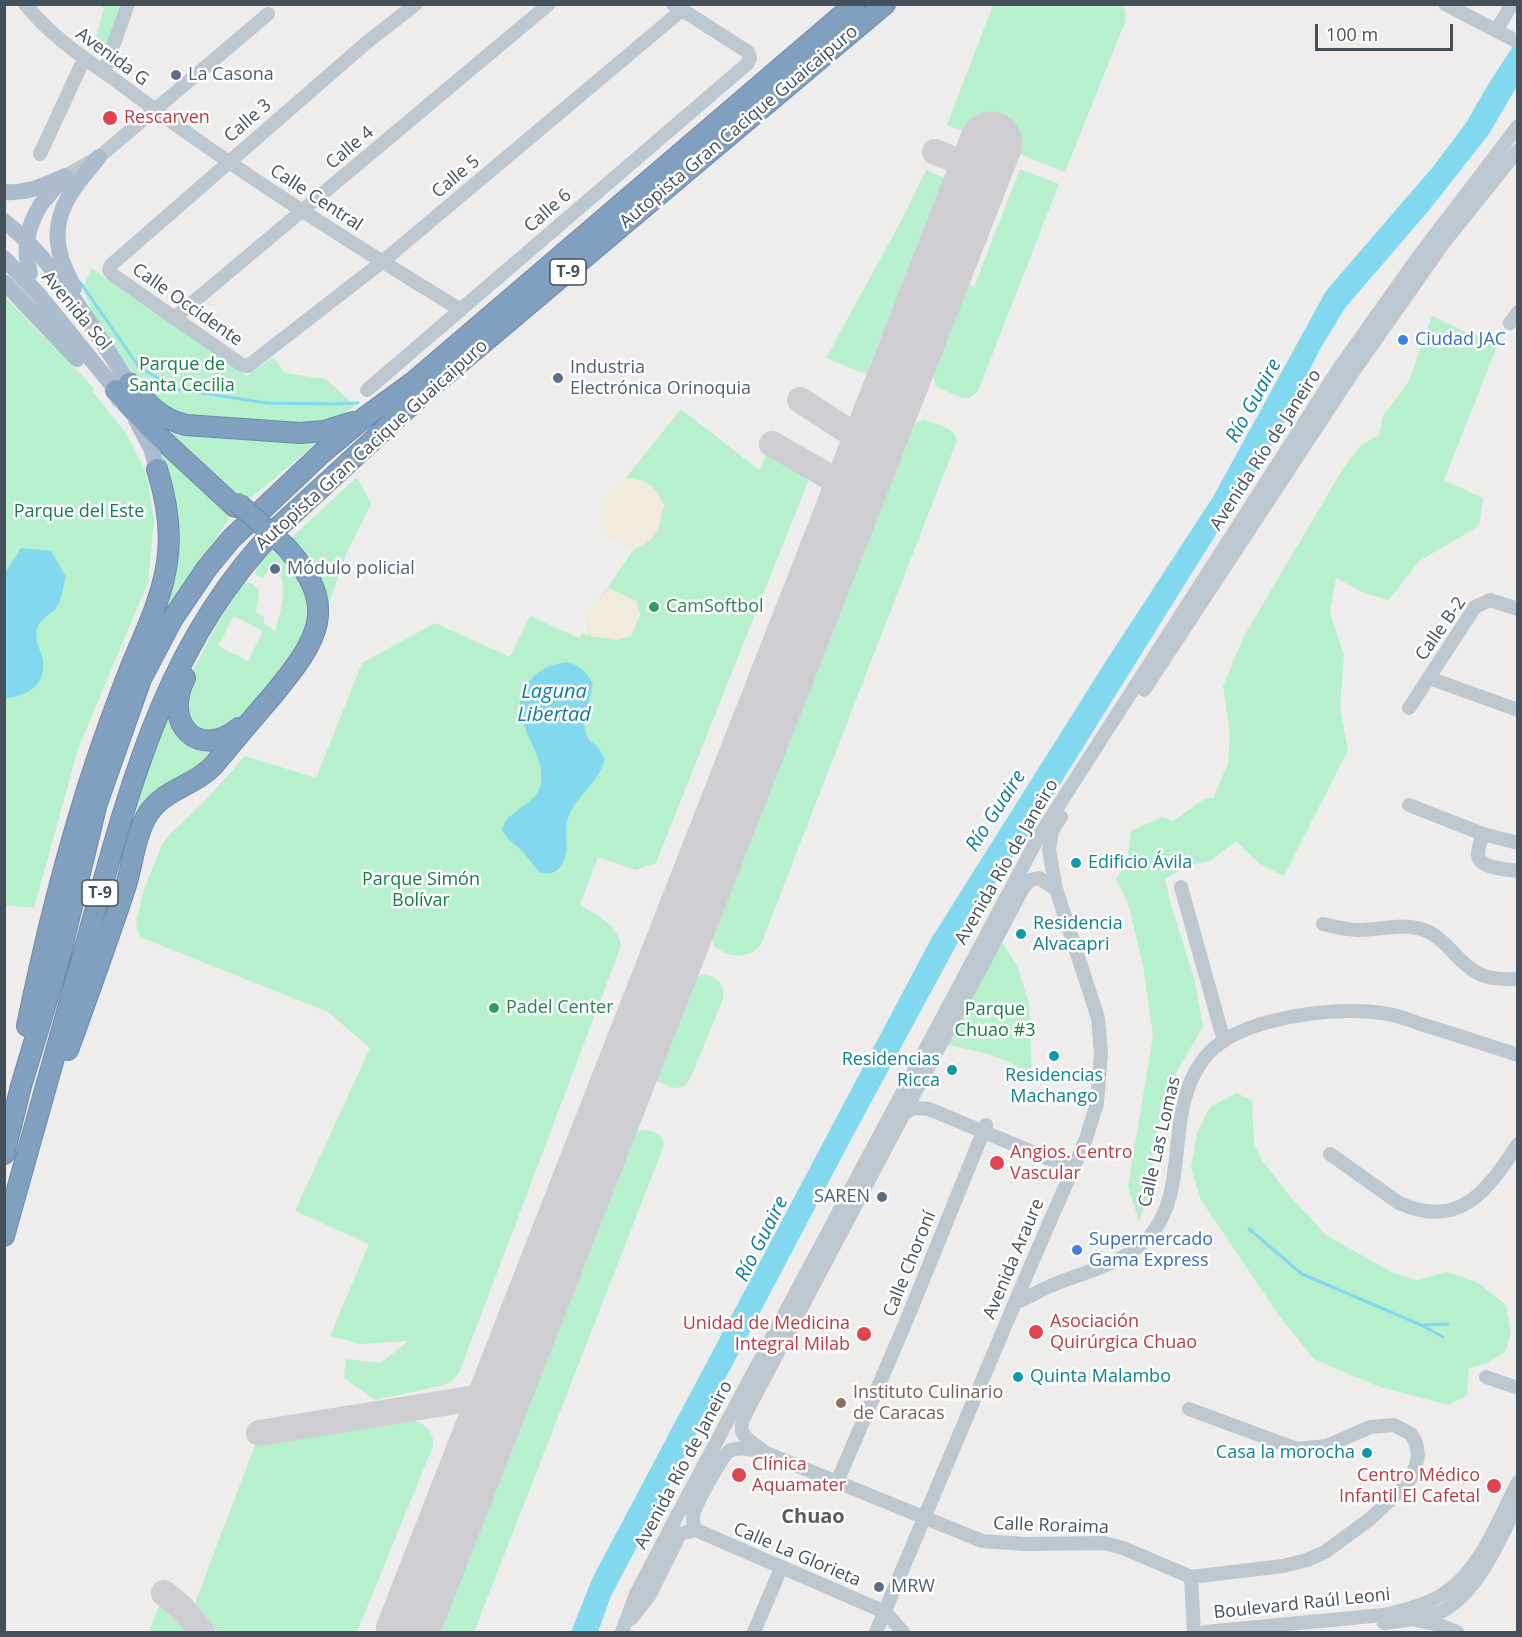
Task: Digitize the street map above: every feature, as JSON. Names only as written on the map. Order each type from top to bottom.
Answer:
[{"type":"highway","name":"Autopista Gran Cacique Guaicaipuro","points":[[4,1154],[21,1086],[59,960],[97,803],[141,679],[173,618],[207,568],[231,538],[322,453],[412,382],[855,4]]},
{"type":"highway","name":"Autopista Gran Cacique Guaicaipuro","points":[[4,1236],[134,774],[174,674],[225,592],[258,547],[276,529],[433,386],[885,4]]},
{"type":"highway","points":[[122,386],[156,413],[186,425],[300,433],[333,429],[364,418]]},
{"type":"highway","points":[[43,1093],[59,1074],[126,886],[139,832],[148,814],[164,796],[204,774],[292,671],[314,638],[318,609],[315,592],[306,570],[237,505],[122,386]]},
{"type":"highway","points":[[21,1086],[23,1046],[59,883],[104,737],[165,577],[169,528],[166,504],[157,469]]},
{"type":"highway","points":[[225,592],[178,695],[177,712],[184,728],[190,734],[206,739],[223,738],[242,725],[296,659],[309,638],[313,617],[312,597],[298,568],[283,548]]},
{"type":"main road","points":[[75,301],[74,286],[59,247],[57,233],[59,217],[70,192],[99,156]]},
{"type":"main road","points":[[4,192],[19,194],[27,192],[65,176]]},
{"type":"main road","points":[[39,295],[30,273],[27,241],[41,204],[65,176]]},
{"type":"main road","name":"Avenida Sol","points":[[4,221],[30,244],[75,301],[122,386],[118,399],[144,433],[157,469]]},
{"type":"main road","name":"Avenida Sol","points":[[4,258],[122,386]]},
{"type":"main road","name":"Avenida Sol","points":[[4,282],[109,396],[134,430],[157,469]]},
{"type":"street","name":"Avenida G","points":[[25,4],[49,31],[155,110]]},
{"type":"street","points":[[104,72],[128,4]]},
{"type":"street","name":"Calle 3","points":[[109,270],[111,265],[366,43],[416,4]]},
{"type":"street","name":"Calle 4","points":[[174,318],[549,4]]},
{"type":"street","points":[[1445,4],[1518,42]]},
{"type":"street","points":[[1498,32],[1512,4]]},
{"type":"street","name":"Calle 6","points":[[368,390],[747,64],[750,57],[748,52],[677,7]]},
{"type":"street","name":"Calle 5","points":[[248,366],[382,262],[677,7]]},
{"type":"street","points":[[65,176],[99,156],[268,14]]},
{"type":"street","points":[[40,154],[84,59]]},
{"type":"street","name":"Calle Central","points":[[155,110],[228,163],[461,310]]},
{"type":"street","name":"Avenida Río de Janeiro","points":[[622,1631],[636,1594],[1038,836],[1304,422],[1416,260],[1518,126]]},
{"type":"street","name":"Avenida Río de Janeiro","points":[[1056,889],[1050,850],[1052,831],[1353,372],[1445,241],[1518,150]]},
{"type":"street","name":"Calle Occidente","points":[[109,270],[242,365],[248,366]]},
{"type":"street","name":"Avenida Sol","points":[[4,292],[34,314]]},
{"type":"street","name":"Calle B-2","points":[[1409,708],[1475,607],[1490,600],[1518,609]]},
{"type":"street","points":[[1429,678],[1518,710]]},
{"type":"street","points":[[1409,805],[1483,834],[1518,843]]},
{"type":"street","points":[[1483,834],[1478,853],[1482,862],[1490,866],[1518,871]]},
{"type":"street","name":"Avenida Río de Janeiro","points":[[766,1454],[742,1434],[741,1421],[1026,882],[1039,878],[1056,889]]},
{"type":"street","points":[[1181,887],[1224,1041]]},
{"type":"street","name":"Avenida Araure","points":[[876,1632],[1074,1166],[1092,1122],[1097,1103],[1101,1039],[1095,1008],[1056,889]]},
{"type":"street","points":[[1323,924],[1359,930],[1414,926],[1441,939],[1475,973],[1485,978],[1498,980],[1518,979]]},
{"type":"street","points":[[943,1036],[960,981]]},
{"type":"street","name":"Calle Las Lomas","points":[[1016,1302],[1110,1263],[1124,1256],[1149,1236],[1163,1213],[1169,1195],[1182,1111],[1191,1080],[1206,1056],[1238,1032],[1314,1013],[1353,1010],[1389,1014],[1518,1055]]},
{"type":"street","points":[[917,1089],[923,1097],[985,1128],[1074,1166]]},
{"type":"street","points":[[905,1113],[913,1108],[929,1109],[985,1128]]},
{"type":"street","name":"Calle Choroní","points":[[837,1482],[985,1128]]},
{"type":"street","points":[[1330,1154],[1399,1203],[1412,1209],[1442,1213],[1460,1208],[1473,1199],[1501,1169],[1518,1144]]},
{"type":"street","points":[[1030,1267],[1035,1280],[1048,1287]]},
{"type":"street","points":[[758,1366],[789,1330]]},
{"type":"street","points":[[1486,1377],[1518,1388]]},
{"type":"street","name":"Calle Roraima","points":[[696,1530],[693,1522],[695,1511],[725,1454],[736,1448],[766,1454],[924,1519],[990,1543],[1104,1543],[1123,1548],[1191,1577],[1283,1566],[1307,1560],[1325,1552],[1370,1519],[1402,1489],[1410,1478],[1418,1455],[1416,1443],[1411,1434],[1394,1425],[1370,1427],[1327,1446],[1297,1449],[1189,1409]]},
{"type":"street","name":"Boulevard Raúl Leoni","points":[[1292,1632],[1411,1619],[1433,1614],[1480,1555],[1518,1482]]},
{"type":"street","name":"Boulevard Raúl Leoni","points":[[1205,1632],[1383,1615],[1444,1602],[1464,1593],[1478,1576],[1518,1503]]},
{"type":"street","name":"Avenida Río de Janeiro","points":[[622,1631],[649,1596],[680,1534],[696,1530]]},
{"type":"street","name":"Calle La Glorieta","points":[[696,1530],[885,1612]]},
{"type":"street","points":[[754,1632],[781,1568]]},
{"type":"street","points":[[1191,1577],[1194,1632]]},
{"type":"street","points":[[1444,1602],[1458,1632]]},
{"type":"street","points":[[885,1612],[903,1632]]},
{"type":"street","points":[[1411,1619],[1437,1624],[1458,1632]]},
{"type":"green space","points":[[99,5],[120,5],[107,47],[95,41],[104,8]]},
{"type":"green space","points":[[993,5],[1121,5],[1126,12],[1125,22],[1065,172],[947,125]]},
{"type":"green space","points":[[1020,169],[1059,184],[978,391],[969,398],[963,398],[938,388],[933,375],[968,285],[974,287]]},
{"type":"green space","points":[[926,170],[944,178],[866,374],[826,358],[906,212]]},
{"type":"green space","name":"Parque de Santa Cecilia","points":[[91,268],[247,376],[273,357],[285,373],[326,379],[355,406],[335,420],[315,426],[186,418],[171,413],[147,391],[98,326],[83,289]]},
{"type":"green space","name":"Parque del Este","points":[[4,296],[94,388],[92,391],[126,433],[148,481],[154,520],[148,582],[78,749],[34,908],[4,905]]},
{"type":"green space","points":[[1432,316],[1470,334],[1499,341],[1444,480],[1483,498],[1479,526],[1419,561],[1389,600],[1364,593],[1336,578],[1330,612],[1344,655],[1340,707],[1348,750],[1284,876],[1261,865],[1236,841],[1210,861],[1187,866],[1165,879],[1195,981],[1203,1027],[1178,1069],[1156,1132],[1150,1192],[1139,1221],[1128,1187],[1153,1036],[1143,966],[1128,903],[1116,879],[1127,861],[1131,831],[1162,817],[1173,821],[1204,799],[1213,798],[1228,764],[1230,735],[1223,686],[1244,636],[1344,467],[1361,445],[1379,435],[1383,416],[1409,381]]},
{"type":"green space","name":"Parque Simón Bolívar","points":[[681,409],[759,470],[769,449],[809,479],[656,863],[635,870],[598,857],[580,905],[611,926],[621,946],[459,1373],[451,1382],[441,1386],[375,1400],[344,1378],[346,1359],[380,1363],[409,1341],[360,1344],[330,1336],[369,1244],[295,1211],[370,1048],[328,1012],[140,937],[136,926],[144,889],[162,845],[170,834],[203,803],[245,756],[316,778],[362,663],[435,623],[510,657],[530,616],[579,638],[582,633],[589,636],[586,619],[634,549],[607,535],[604,505]]},
{"type":"green space","points":[[924,420],[949,429],[957,440],[761,944],[745,955],[733,955],[721,951],[715,947],[712,939],[912,427]]},
{"type":"green space","points":[[162,423],[325,436],[246,502]]},
{"type":"green space","points":[[146,431],[232,514],[155,630],[171,539]]},
{"type":"green space","points":[[357,477],[371,504],[347,552],[327,609],[310,562],[289,540]]},
{"type":"green space","points":[[270,549],[292,568],[304,590],[307,601],[306,628],[293,655],[246,711],[230,727],[207,734],[190,726],[184,687],[218,623],[244,582],[254,584],[259,591],[256,612],[264,617],[264,623],[275,631],[283,598],[281,577],[277,575],[281,570],[274,564],[262,578],[255,574],[257,566]],"holes":[[[234,616],[263,631],[248,661],[218,646]]]},
{"type":"green space","points":[[169,708],[173,722],[227,741],[131,837],[127,836],[143,783]]},
{"type":"green space","name":"Parque Chuao #3","points":[[999,938],[1018,967],[1029,1004],[1032,1078],[1023,1070],[1001,1059],[943,1044]]},
{"type":"green space","points":[[701,975],[711,976],[718,981],[723,989],[723,999],[690,1079],[684,1087],[674,1088],[656,1081],[696,979]]},
{"type":"green space","points":[[1237,1093],[1252,1101],[1254,1143],[1261,1159],[1288,1194],[1326,1235],[1393,1273],[1417,1280],[1447,1272],[1477,1282],[1506,1305],[1511,1333],[1505,1352],[1487,1363],[1469,1368],[1467,1396],[1448,1405],[1377,1386],[1314,1359],[1280,1317],[1201,1200],[1191,1168],[1197,1133],[1210,1107]]},
{"type":"green space","points":[[643,1130],[661,1136],[663,1148],[474,1632],[440,1632],[637,1131]]},
{"type":"green space","points":[[411,1420],[428,1428],[433,1446],[357,1632],[218,1632],[195,1603],[255,1445]]},
{"type":"green space","points":[[161,1600],[187,1632],[149,1632]]},
{"type":"sand","points":[[626,478],[640,480],[650,485],[664,505],[654,537],[635,549],[607,535],[604,505]]},
{"type":"sand","points":[[608,588],[637,601],[640,615],[631,636],[616,640],[590,636],[586,619]]},
{"type":"water","name":"Río Guaire","points":[[1517,40],[1517,86],[1489,134],[1430,209],[1345,308],[1319,351],[1280,432],[1034,826],[969,922],[855,1132],[611,1596],[598,1632],[571,1632],[592,1579],[931,939],[1106,661],[1213,497],[1326,291],[1432,168],[1466,123]]},
{"type":"water","points":[[21,548],[51,551],[66,577],[58,605],[40,622],[37,629],[36,640],[43,666],[39,681],[35,687],[21,695],[5,698],[5,570]]},
{"type":"water","name":"Laguna Libertad","points":[[567,662],[583,670],[593,684],[584,722],[586,735],[605,759],[598,774],[569,815],[566,828],[566,854],[561,866],[552,873],[540,873],[502,830],[509,817],[539,791],[541,783],[538,757],[522,720],[521,696],[528,683],[540,671]]},
{"type":"waterway","points":[[80,282],[139,367],[176,389],[267,403],[358,403]]},
{"type":"waterway","points":[[1249,1229],[1302,1274],[1421,1325],[1443,1337]]},
{"type":"waterway","points":[[1423,1325],[1448,1324]]},
{"type":"taxiway","points":[[935,152],[980,170]]},
{"type":"taxiway","points":[[800,400],[871,446]]},
{"type":"taxiway","points":[[772,444],[854,491]]},
{"type":"taxiway","points":[[259,1433],[500,1394]]},
{"type":"taxiway","points":[[164,1593],[182,1608],[202,1632]]},
{"type":"runway","points":[[407,1632],[991,143]]},
{"type":"place","name":"La Casona","points":[[176,75]]},
{"type":"place","name":"Rescarven","points":[[110,118]]},
{"type":"place","name":"Ciudad JAC","points":[[1403,340]]},
{"type":"place","name":"Industria Electrónica Orinoquia","points":[[558,378]]},
{"type":"place","name":"Módulo policial","points":[[275,569]]},
{"type":"place","name":"CamSoftbol","points":[[654,607]]},
{"type":"place","name":"Edificio Ávila","points":[[1076,863]]},
{"type":"place","name":"Residencia Alvacapri","points":[[1021,934]]},
{"type":"place","name":"Padel Center","points":[[494,1008]]},
{"type":"place","name":"Residencias Machango","points":[[1054,1056]]},
{"type":"place","name":"Residencias Ricca","points":[[952,1070]]},
{"type":"place","name":"Angios. Centro Vascular","points":[[997,1163]]},
{"type":"place","name":"SAREN","points":[[882,1197]]},
{"type":"place","name":"Supermercado Gama Express","points":[[1077,1250]]},
{"type":"place","name":"Asociación Quirúrgica Chuao","points":[[1036,1332]]},
{"type":"place","name":"Unidad de Medicina Integral Milab","points":[[864,1334]]},
{"type":"place","name":"Quinta Malambo","points":[[1018,1377]]},
{"type":"place","name":"Instituto Culinario de Caracas","points":[[841,1403]]},
{"type":"place","name":"Casa la morocha","points":[[1367,1453]]},
{"type":"place","name":"Clínica Aquamater","points":[[739,1475]]},
{"type":"place","name":"Centro Médico Infantil El Cafetal","points":[[1494,1486]]},
{"type":"place","name":"MRW","points":[[879,1587]]},
{"type":"district","name":"Chuao","points":[[813,1517]]}]
